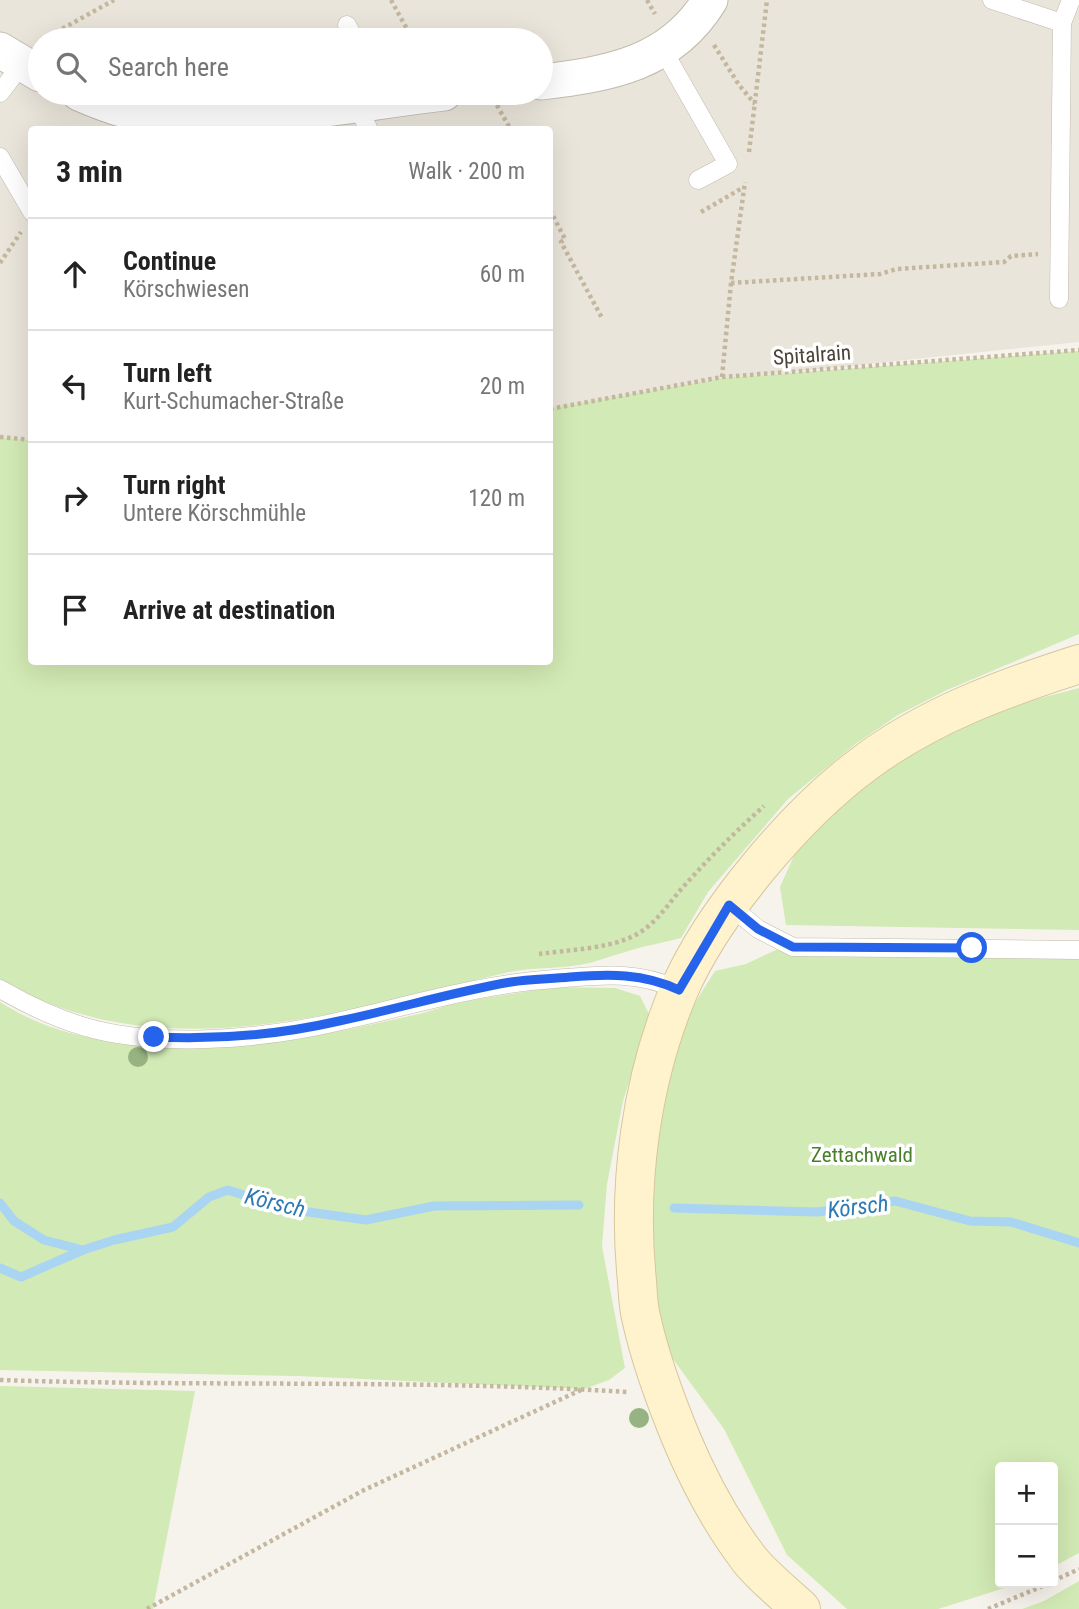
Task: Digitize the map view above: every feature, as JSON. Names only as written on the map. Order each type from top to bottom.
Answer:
[{"type":"street","points":[[553,80],[630,66],[663,50],[704,10]]},
{"type":"street","points":[[108,105],[164,118],[284,122],[374,106]]},
{"type":"street","points":[[801,1609],[750,1561],[703,1490],[662,1394],[640,1316],[633,1222],[635,1168],[646,1102],[679,990],[729,905],[769,855],[810,811],[866,762],[958,708],[1079,664]]},
{"type":"lane","points":[[992,0],[1062,23]]},
{"type":"lane","points":[[1059,299],[1062,23],[1071,0]]},
{"type":"lane","points":[[663,50],[728,164],[698,180]]},
{"type":"lane","points":[[0,93],[26,57]]},
{"type":"lane","points":[[0,157],[28,220]]},
{"type":"lane","points":[[729,905],[758,929],[793,947],[1079,950]]},
{"type":"lane","points":[[0,989],[53,1016],[85,1027],[142,1036],[192,1039],[268,1035],[514,982],[593,976],[644,977],[679,990]]},
{"type":"path","points":[[71,28],[114,0]]},
{"type":"path","points":[[391,0],[406,28]]},
{"type":"path","points":[[748,159],[767,0]]},
{"type":"path","points":[[704,10],[739,85],[755,104]]},
{"type":"path","points":[[497,105],[509,126]]},
{"type":"path","points":[[722,377],[746,173]]},
{"type":"path","points":[[701,212],[744,187]]},
{"type":"path","points":[[553,216],[565,239],[561,242],[602,318]]},
{"type":"path","points":[[0,263],[28,220]]},
{"type":"path","points":[[731,283],[880,274],[897,269],[1004,262],[1011,256],[1060,253]]},
{"type":"path","name":"Spitalrain","points":[[553,408],[722,377],[1079,351]]},
{"type":"path","points":[[0,437],[28,440]]},
{"type":"path","points":[[535,954],[630,938],[658,918],[731,835],[771,799]]},
{"type":"path","points":[[0,1380],[111,1384],[584,1389],[662,1394]]},
{"type":"path","points":[[147,1609],[364,1490],[584,1389]]},
{"type":"path","points":[[1058,1579],[1079,1569]]},
{"type":"path","points":[[988,1609],[1037,1588]]},
{"type":"shaded area","points":[[0,0],[1079,0],[1079,342],[733,378],[553,408],[553,126],[28,126],[28,440],[0,437]]},
{"type":"green space","points":[[1079,351],[1079,634],[947,690],[898,715],[854,745],[788,799],[708,892],[681,938],[585,964],[514,971],[379,1004],[250,1026],[186,1029],[122,1023],[60,1007],[0,979],[0,437],[28,440],[28,665],[553,665],[553,407],[725,378]]},
{"type":"green space","points":[[1079,688],[1079,930],[786,925],[780,887],[809,822],[961,719]]},
{"type":"green space","name":"Zettachwald","points":[[782,947],[1079,955],[1079,1553],[1058,1564],[1058,1462],[995,1462],[995,1588],[1004,1588],[938,1609],[847,1609],[787,1555],[724,1429],[665,1348],[654,1303],[650,1172],[672,1061],[693,1006],[715,971],[746,964]]},
{"type":"green space","points":[[553,987],[615,988],[640,996],[650,1016],[623,1101],[607,1184],[602,1246],[625,1368],[609,1380],[584,1389],[297,1376],[0,1370],[0,1002],[43,1024],[119,1043],[158,1047],[234,1046],[310,1036],[454,1004]]},
{"type":"green space","points":[[0,1386],[195,1391],[153,1609],[0,1609]]},
{"type":"green space","points":[[1079,1581],[1079,1609],[1022,1609],[1044,1601]]},
{"type":"waterway","name":"Körsch","points":[[0,1203],[14,1221],[44,1240],[83,1250],[173,1227],[209,1197],[228,1190],[287,1209],[366,1220],[434,1206],[579,1205]]},
{"type":"waterway","name":"Körsch","points":[[674,1208],[817,1212],[895,1201],[970,1221],[1011,1222],[1079,1243]]},
{"type":"waterway","points":[[0,1268],[21,1277],[83,1250]]},
{"type":"route","points":[[154,1037],[192,1039],[268,1035],[514,982],[593,976],[644,977],[679,990],[729,905],[758,929],[793,947],[972,948]]}]
